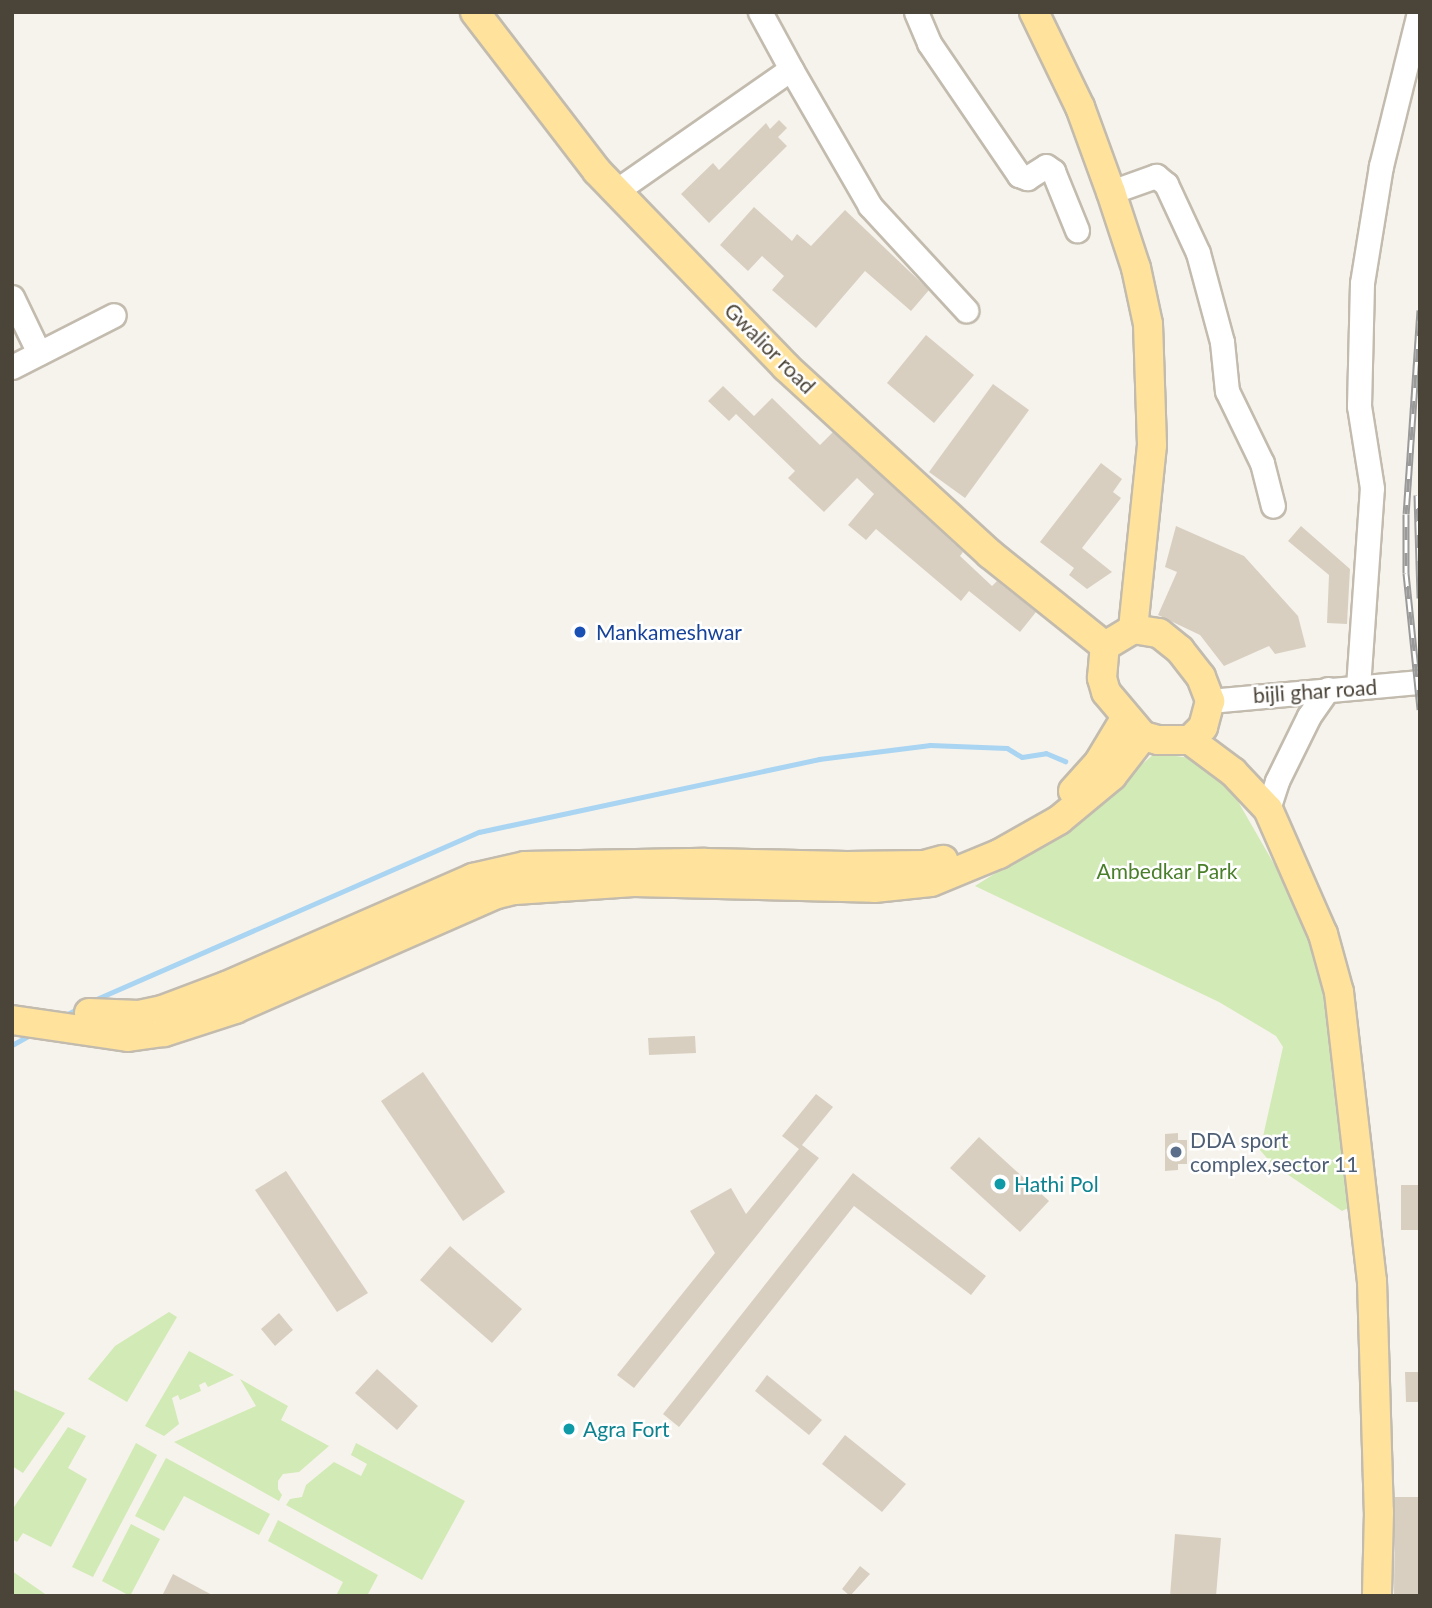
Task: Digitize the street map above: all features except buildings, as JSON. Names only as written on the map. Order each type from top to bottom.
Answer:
[{"type":"main road","name":"Gwalior road","points":[[475,12],[597,171],[786,367],[990,554],[1105,646]]},
{"type":"main road","points":[[1034,12],[1080,107],[1136,268],[1148,324],[1152,445],[1133,629]]},
{"type":"main road","points":[[1190,740],[1203,727],[1210,701],[1201,677],[1180,650],[1159,633],[1133,629],[1105,646],[1102,678],[1106,692],[1135,727],[1158,740],[1190,740],[1233,772],[1268,809],[1323,934],[1339,992],[1372,1281],[1379,1512],[1377,1596]]},
{"type":"main road","points":[[19,1012],[102,1023],[145,1036],[198,1023],[230,998],[497,894],[514,879],[874,888],[931,882],[999,854],[1059,820],[1112,776],[1135,727]]},
{"type":"street","points":[[760,12],[870,206],[966,310]]},
{"type":"street","points":[[916,12],[933,49],[1019,175],[1027,178],[1045,166],[1053,171],[1077,230]]},
{"type":"street","points":[[1357,687],[1372,488],[1359,406],[1362,283],[1381,166],[1419,12]]},
{"type":"street","points":[[616,191],[791,69]]},
{"type":"street","points":[[1111,192],[1156,176],[1166,184],[1198,253],[1222,342],[1227,391],[1262,463],[1273,506]]},
{"type":"street","points":[[12,297],[39,353]]},
{"type":"street","points":[[12,367],[114,315]]},
{"type":"street","name":"bijli ghar road","points":[[1210,701],[1420,682]]},
{"type":"street","points":[[1268,809],[1282,770],[1309,716],[1328,689]]},
{"type":"green space","name":"Ambedkar Park","points":[[1155,753],[1190,758],[1228,784],[1304,916],[1325,968],[1352,1206],[1342,1211],[1272,1164],[1260,1150],[1283,1047],[1276,1036],[1219,1002],[975,886],[1075,823]]},
{"type":"green space","points":[[169,1312],[177,1317],[127,1402],[88,1379],[115,1346]]},
{"type":"green space","points":[[189,1351],[234,1375],[208,1387],[205,1382],[199,1385],[201,1391],[180,1400],[178,1395],[172,1398],[179,1424],[164,1436],[145,1426]]},
{"type":"green space","points":[[240,1379],[288,1406],[281,1420],[329,1446],[299,1472],[283,1474],[278,1481],[278,1489],[282,1495],[279,1501],[174,1442],[256,1406]]},
{"type":"green space","points":[[12,1389],[65,1413],[23,1473],[12,1466]]},
{"type":"green space","points":[[68,1427],[86,1436],[68,1468],[87,1479],[51,1547],[23,1533],[17,1542],[12,1539],[12,1510]]},
{"type":"green space","points":[[136,1443],[157,1455],[93,1577],[72,1567]]},
{"type":"green space","points":[[356,1443],[465,1501],[422,1580],[286,1505],[290,1499],[302,1497],[306,1485],[334,1462],[361,1476],[367,1464],[351,1455]]},
{"type":"green space","points":[[166,1458],[270,1514],[259,1535],[184,1496],[164,1531],[135,1516]]},
{"type":"green space","points":[[278,1520],[378,1575],[367,1596],[336,1596],[343,1582],[268,1541]]},
{"type":"green space","points":[[131,1524],[160,1539],[130,1596],[102,1581]]},
{"type":"green space","points":[[12,1571],[48,1596],[12,1596]]},
{"type":"waterway","points":[[92,1001],[479,832],[819,759],[930,745],[1007,748],[1022,757],[1046,753],[1065,761]]},
{"type":"waterway","points":[[64,1016],[81,1007]]},
{"type":"waterway","points":[[12,1045],[32,1034]]},
{"type":"railway","points":[[1420,310],[1406,514],[1406,573],[1420,709]]},
{"type":"railway","points":[[1417,495],[1420,598]]},
{"type":"place","name":"Mankameshwar","points":[[580,632]]},
{"type":"place","name":"DDA sport complex,sector 11","points":[[1176,1152]]},
{"type":"place","name":"Hathi Pol","points":[[1000,1184]]},
{"type":"place","name":"Agra Fort","points":[[569,1429]]}]
